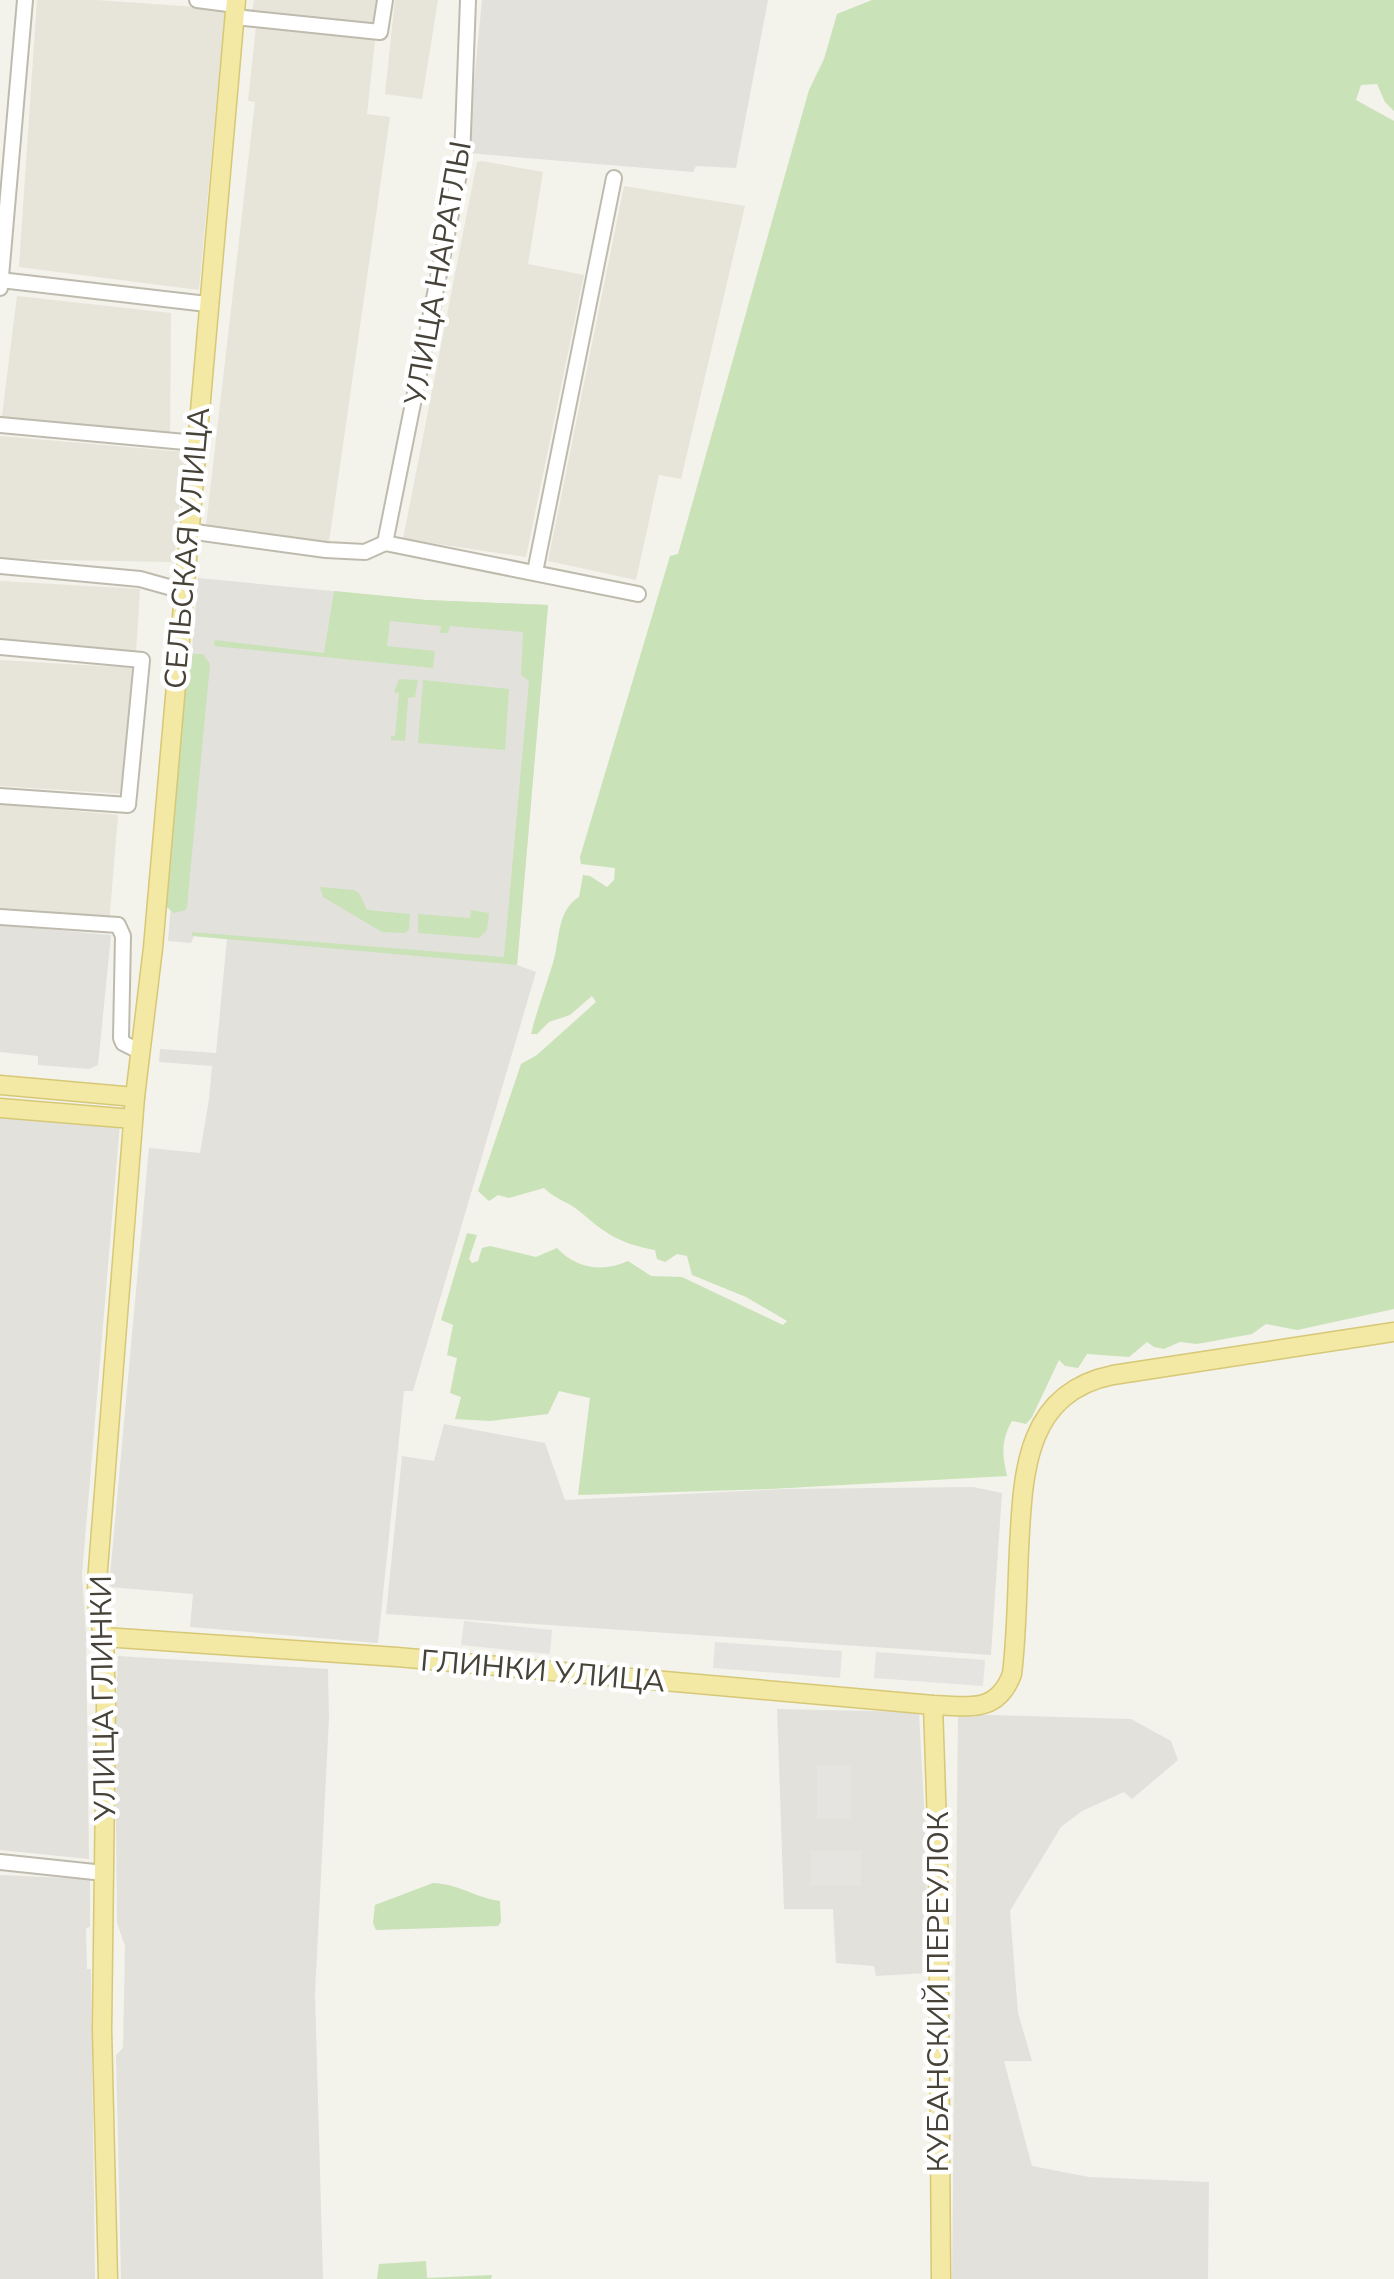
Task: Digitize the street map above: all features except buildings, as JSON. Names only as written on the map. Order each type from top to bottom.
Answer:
[{"type":"main road","name":"СЕЛЬСКАЯ УЛИЦА","points":[[135,1097],[153,948],[236,7]]},
{"type":"main road","points":[[0,1085],[135,1097]]},
{"type":"main road","name":"УЛИЦА ГЛИНКИ","points":[[108,2279],[102,2030],[104,1637],[98,1614],[97,1582],[135,1097]]},
{"type":"main road","points":[[0,1108],[134,1119]]},
{"type":"main road","name":"ГЛИНКИ УЛИЦА","points":[[104,1637],[397,1657],[980,1706],[1000,1696],[1012,1674],[1025,1467],[1038,1432],[1062,1397],[1082,1384],[1113,1375],[1394,1332]]},
{"type":"main road","name":"КУБАНСКИЙ ПЕРЕУЛОК","points":[[933,1705],[941,2279]]},
{"type":"street","points":[[0,288],[24,0]]},
{"type":"street","points":[[198,0],[380,32],[385,0]]},
{"type":"street","name":"УЛИЦА НАРАТЛЫ","points":[[385,543],[462,159],[468,0]]},
{"type":"street","points":[[535,572],[614,178]]},
{"type":"street","points":[[0,280],[207,304]]},
{"type":"street","points":[[0,426],[196,443]]},
{"type":"street","points":[[188,531],[326,550],[366,552],[385,543],[638,594]]},
{"type":"street","points":[[0,566],[140,580],[183,591]]},
{"type":"street","points":[[0,648],[142,660],[128,805],[0,796]]},
{"type":"street","points":[[0,917],[118,926],[123,936],[121,1038],[122,1043],[141,1052]]},
{"type":"street","points":[[0,1862],[104,1874]]},
{"type":"shaded area","points":[[37,0],[225,9],[199,290],[19,267]]},
{"type":"shaded area","points":[[254,0],[376,0],[372,24],[252,14]]},
{"type":"shaded area","points":[[395,0],[438,0],[422,99],[385,94]]},
{"type":"shaded area","points":[[482,0],[768,0],[736,168],[696,166],[693,172],[467,153]]},
{"type":"shaded area","points":[[256,27],[375,40],[367,114],[390,117],[329,542],[206,526],[255,102],[248,101]]},
{"type":"shaded area","points":[[477,162],[543,172],[528,264],[584,275],[526,557],[403,539]]},
{"type":"shaded area","points":[[624,186],[745,206],[681,479],[659,475],[636,580],[548,561]]},
{"type":"shaded area","points":[[17,296],[171,313],[170,433],[1,424]]},
{"type":"shaded area","points":[[0,436],[185,452],[174,562],[0,559]]},
{"type":"shaded area","points":[[198,578],[426,600],[548,605],[517,965],[536,972],[413,1391],[404,1391],[378,1643],[190,1627],[193,1594],[109,1587],[149,1148],[200,1153],[209,1099],[212,1066],[159,1062],[160,1049],[216,1053],[227,939],[194,936],[191,943],[168,941]]},
{"type":"shaded area","points":[[0,581],[140,589],[136,652],[0,642]]},
{"type":"shaded area","points":[[0,660],[133,668],[124,794],[0,786]]},
{"type":"shaded area","points":[[0,804],[118,815],[109,924],[0,912]]},
{"type":"shaded area","points":[[0,925],[111,935],[98,1065],[89,1069],[38,1065],[38,1056],[0,1052]]},
{"type":"shaded area","points":[[0,1111],[120,1123],[82,1575],[89,1859],[0,1850]]},
{"type":"shaded area","points":[[444,1424],[545,1443],[565,1500],[784,1489],[973,1487],[1002,1493],[991,1655],[386,1614],[402,1456],[434,1461]]},
{"type":"shaded area","points":[[464,1621],[552,1630],[550,1654],[461,1645]]},
{"type":"shaded area","points":[[715,1642],[842,1651],[840,1678],[713,1668]]},
{"type":"shaded area","points":[[876,1652],[985,1660],[983,1686],[874,1678]]},
{"type":"shaded area","points":[[118,1656],[328,1669],[315,1993],[323,2279],[121,2279],[116,2055],[123,2048],[125,1946],[117,1923]]},
{"type":"shaded area","points":[[777,1709],[919,1712],[926,1842],[927,1973],[876,1976],[874,1966],[836,1963],[833,1909],[784,1909]]},
{"type":"shaded area","points":[[958,1714],[1131,1719],[1171,1741],[1178,1760],[1132,1799],[1124,1792],[1082,1811],[1061,1827],[1010,1911],[1018,2013],[1032,2061],[1004,2061],[1032,2166],[1089,2177],[1209,2182],[1208,2279],[952,2279]]},
{"type":"shaded area","points":[[817,1765],[851,1765],[851,1818],[817,1819]]},
{"type":"shaded area","points":[[861,1850],[861,1886],[810,1886],[810,1851]]},
{"type":"shaded area","points":[[0,1875],[90,1879],[90,1927],[86,1928],[87,1969],[91,1969],[95,2279],[0,2279]]},
{"type":"green space","points":[[872,0],[1394,0],[1394,111],[1377,84],[1361,85],[1356,100],[1394,121],[1394,1309],[1297,1330],[1266,1324],[1252,1334],[1197,1344],[1180,1342],[1164,1349],[1147,1342],[1129,1357],[1087,1354],[1078,1368],[1065,1366],[1059,1360],[1032,1417],[1026,1424],[1012,1421],[1008,1428],[1004,1448],[1007,1476],[578,1495],[590,1398],[559,1391],[548,1414],[490,1421],[455,1419],[461,1397],[450,1393],[457,1358],[447,1355],[453,1325],[441,1320],[467,1233],[477,1235],[469,1259],[472,1263],[478,1261],[482,1248],[490,1246],[536,1257],[557,1248],[572,1260],[599,1267],[628,1261],[651,1276],[682,1277],[783,1325],[787,1321],[746,1297],[692,1275],[687,1256],[677,1254],[665,1262],[657,1259],[655,1250],[613,1236],[544,1188],[509,1198],[498,1195],[489,1201],[478,1191],[521,1064],[537,1055],[596,1002],[592,996],[570,1015],[531,1034],[563,918],[579,897],[583,875],[607,887],[614,880],[615,868],[581,864],[580,857],[670,556],[678,554],[809,90],[824,59],[837,14]]},
{"type":"green space","points":[[334,591],[548,605],[517,965],[193,936],[191,932],[504,957],[529,681],[521,675],[523,632],[450,626],[448,633],[440,633],[441,626],[390,621],[387,646],[435,651],[433,668],[214,646],[215,640],[324,653]]},
{"type":"green space","points":[[191,654],[203,654],[210,664],[187,906],[186,910],[174,913],[164,905],[186,663]]},
{"type":"green space","points":[[399,679],[418,680],[415,697],[408,698],[405,741],[391,740],[395,736],[399,693],[394,692]]},
{"type":"green space","points":[[423,680],[509,689],[505,750],[418,743]]},
{"type":"green space","points":[[320,887],[354,890],[367,910],[410,914],[409,929],[405,933],[382,932],[323,897]]},
{"type":"green space","points":[[471,910],[489,913],[487,930],[479,938],[418,933],[418,914],[470,918]]},
{"type":"green space","points":[[433,1883],[500,1901],[501,1922],[498,1926],[376,1930],[375,1905]]},
{"type":"green space","points":[[426,2261],[427,2278],[492,2275],[491,2279],[377,2279],[379,2264]]}]
